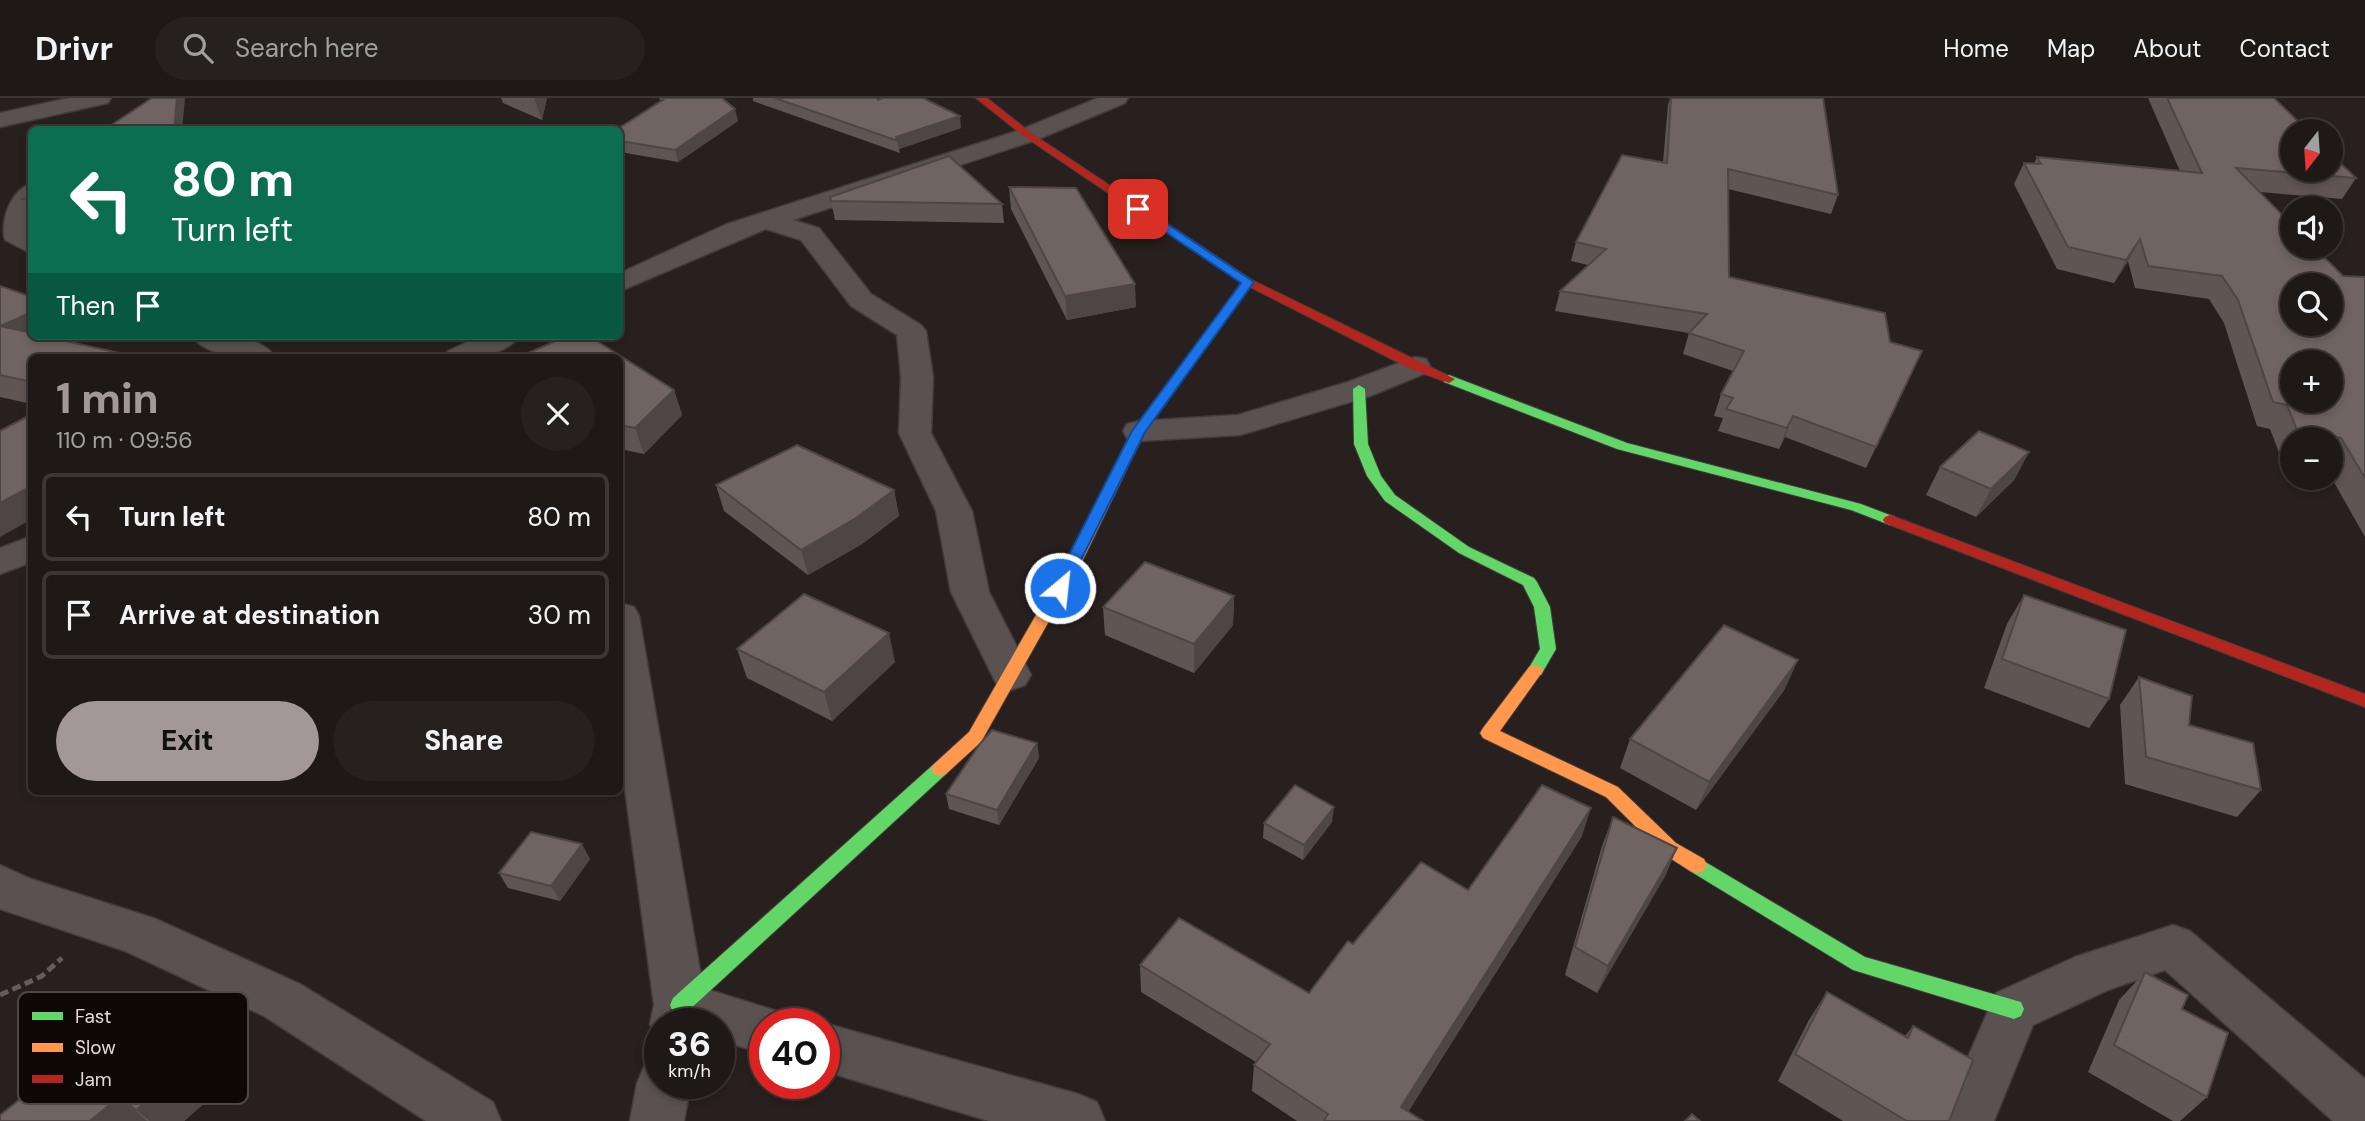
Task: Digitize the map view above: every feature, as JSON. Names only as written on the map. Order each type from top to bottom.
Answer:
[{"type":"street","points":[[0,120],[100,98]]},
{"type":"street","points":[[981,98],[1028,135],[1248,282],[1415,366],[1622,446],[1856,507],[2365,701]]},
{"type":"street","points":[[623,282],[736,230],[1028,135],[1116,98]]},
{"type":"street","points":[[28,194],[22,198],[13,214],[14,234],[28,243]]},
{"type":"street","points":[[766,220],[810,234],[861,300],[911,331],[917,377],[915,433],[954,512],[971,592],[1011,675]]},
{"type":"street","points":[[684,1008],[975,737],[1072,566],[1139,431],[1248,282]]},
{"type":"street","points":[[217,340],[252,354]]},
{"type":"street","points":[[466,354],[496,340]]},
{"type":"street","points":[[1139,431],[1240,425],[1359,389],[1415,366]]},
{"type":"street","points":[[1359,389],[1361,444],[1374,476],[1390,498],[1464,550],[1529,582],[1542,607],[1548,649],[1532,677],[1489,733],[1612,792],[1669,848],[1860,964],[2014,1009],[2094,973],[2174,947],[2365,1114]]},
{"type":"street","points":[[0,562],[28,550]]},
{"type":"street","points":[[623,636],[677,1008]]},
{"type":"street","points":[[0,885],[17,895],[139,934],[282,1000],[474,1121]]},
{"type":"street","points":[[1967,1121],[2014,1009]]},
{"type":"street","points":[[840,1052],[1078,1121]]},
{"type":"street","points":[[657,1121],[661,1099]]},
{"type":"path","points":[[0,995],[42,976],[103,922]]},
{"type":"building","points":[[152,98],[177,98],[174,126],[110,126]]},
{"type":"building","points":[[722,98],[735,109],[675,150],[623,141],[622,126],[664,99]]},
{"type":"building","points":[[775,98],[923,98],[960,116],[896,137],[898,141]]},
{"type":"building","points":[[1671,98],[1823,98],[1838,195],[1728,169],[1729,277],[1885,313],[1890,342],[1922,351],[1876,447],[1793,416],[1787,428],[1726,409],[1733,398],[1721,394],[1744,351],[1689,333],[1707,314],[1560,291],[1606,249],[1576,242],[1622,155],[1667,163]]},
{"type":"building","points":[[2167,98],[2274,98],[2296,119],[2280,119],[2280,172],[2236,168],[2280,213],[2280,259],[2326,259],[2340,273],[2280,273],[2280,336],[2343,336],[2343,276],[2365,277],[2365,478],[2343,441],[2343,427],[2296,427],[2290,413],[2343,413],[2343,350],[2280,350],[2280,404],[2273,402],[2238,300],[2222,276],[2148,266],[2140,239],[2126,260],[2068,247],[2024,163],[2041,164],[2037,157],[2202,173]]},
{"type":"building","points":[[949,156],[1002,204],[831,201],[830,197]]},
{"type":"building","points":[[2343,166],[2356,178],[2343,177]]},
{"type":"building","points":[[1009,187],[1076,188],[1135,284],[1065,296]]},
{"type":"building","points":[[0,286],[28,296],[28,314],[0,326]]},
{"type":"building","points":[[0,326],[28,332],[28,340],[62,340],[124,354],[28,354],[28,381],[0,375]]},
{"type":"building","points":[[558,340],[595,340],[617,354],[526,354]]},
{"type":"building","points":[[623,358],[674,390],[635,428],[623,426]]},
{"type":"building","points":[[28,416],[28,488],[0,503],[0,431]]},
{"type":"building","points":[[1979,431],[2029,452],[1991,489],[1940,467]]},
{"type":"building","points":[[797,445],[894,490],[856,518],[801,550],[716,485]]},
{"type":"building","points":[[1145,562],[1234,596],[1194,644],[1103,607]]},
{"type":"building","points":[[804,594],[889,633],[824,692],[737,649]]},
{"type":"building","points":[[2024,595],[2126,630],[2109,699],[2002,659]]},
{"type":"building","points":[[1724,625],[1798,660],[1709,782],[1630,739]]},
{"type":"building","points":[[2139,677],[2192,696],[2189,725],[2253,743],[2261,790],[2146,757]]},
{"type":"building","points":[[992,730],[1037,743],[997,810],[946,794]]},
{"type":"building","points":[[1295,785],[1334,807],[1304,845],[1264,823]]},
{"type":"building","points":[[1542,785],[1591,808],[1401,1107],[1423,1121],[1324,1120],[1328,1114],[1254,1065],[1270,1044],[1140,965],[1179,918],[1309,993],[1348,941],[1353,944],[1421,862],[1468,890]]},
{"type":"building","points":[[1613,817],[1677,848],[1608,966],[1575,947]]},
{"type":"building","points":[[531,832],[582,844],[551,886],[499,873]]},
{"type":"building","points":[[2145,972],[2188,995],[2182,1009],[2228,1033],[2207,1097],[2114,1045]]},
{"type":"building","points":[[1827,992],[1908,1038],[1913,1026],[1973,1060],[1949,1121],[1907,1121],[1795,1054]]},
{"type":"building","points":[[18,1101],[18,1104],[111,1104],[90,1121],[0,1121],[0,1115]]},
{"type":"building","points":[[128,1104],[143,1104],[136,1110]]},
{"type":"building","points":[[1692,1114],[1700,1121],[1685,1121]]},
{"type":"traffic: fast","points":[[1449,379],[1622,446],[1856,507],[1890,520]]},
{"type":"traffic: fast","points":[[1359,389],[1361,444],[1374,476],[1390,498],[1464,550],[1529,582],[1542,607],[1548,649],[1535,671]]},
{"type":"traffic: fast","points":[[680,1005],[940,769]]},
{"type":"traffic: fast","points":[[1697,865],[1860,964],[2014,1009]]},
{"type":"traffic: slow","points":[[940,769],[975,737],[1072,566],[1120,469]]},
{"type":"traffic: slow","points":[[1535,671],[1489,733],[1612,792],[1669,848],[1697,865]]},
{"type":"traffic: jam","points":[[981,98],[1028,135],[1248,282],[1415,366],[1449,379]]},
{"type":"traffic: jam","points":[[1120,469],[1139,431],[1248,282]]},
{"type":"traffic: jam","points":[[1890,520],[2365,701]]},
{"type":"route","points":[[1060,588],[1139,431],[1248,282],[1138,209]]}]
